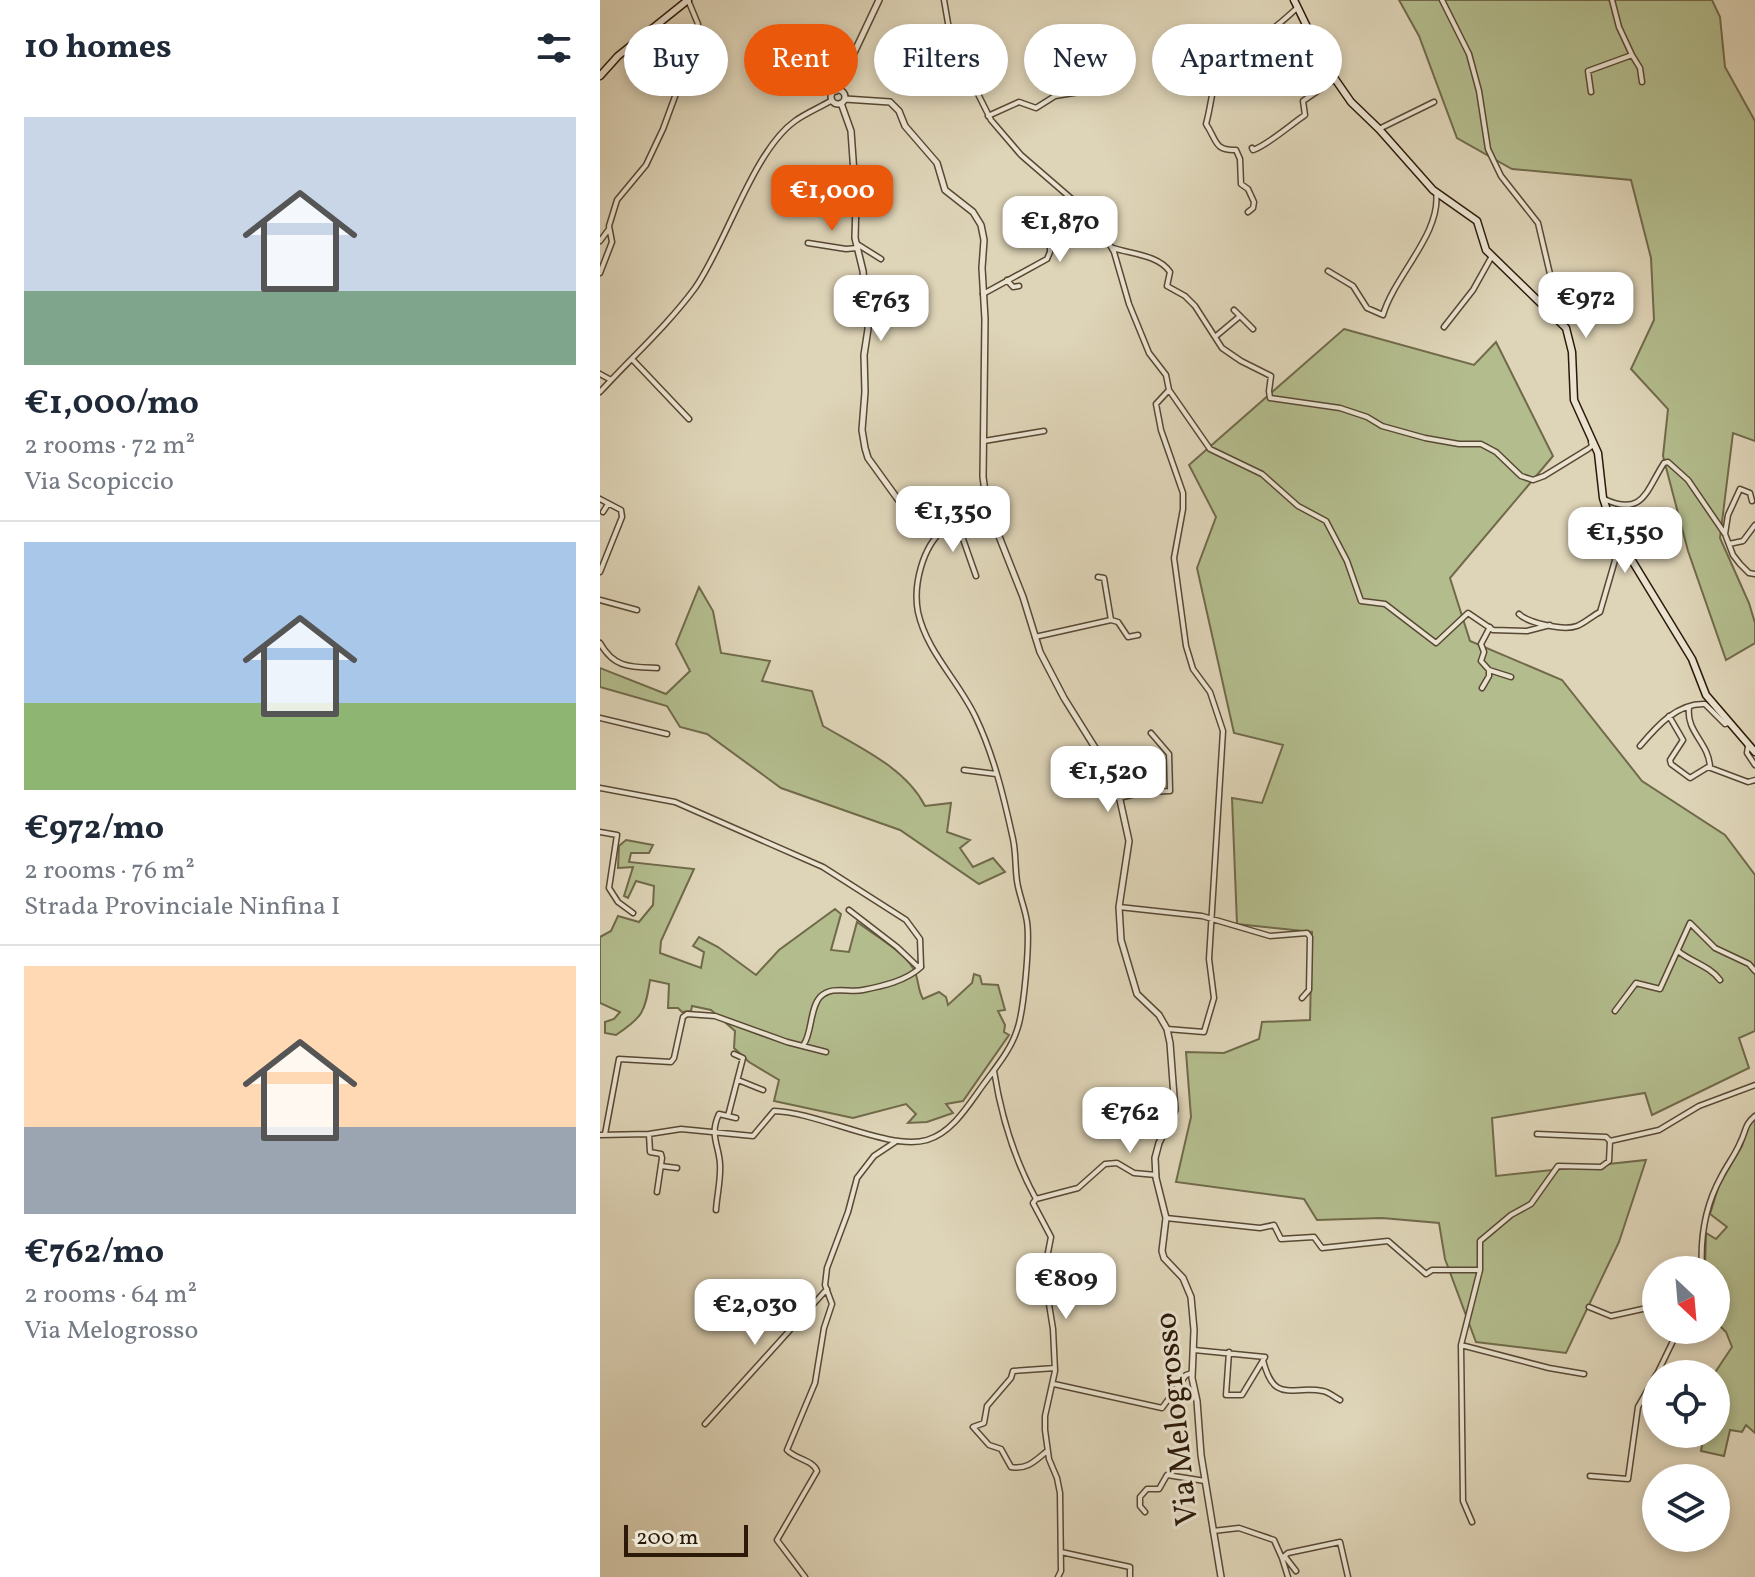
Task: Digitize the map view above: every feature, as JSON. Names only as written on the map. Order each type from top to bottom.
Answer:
[{"type":"main road","points":[[600,76],[618,56],[688,0]]},
{"type":"main road","points":[[1296,4],[1306,24]]},
{"type":"main road","points":[[1342,89],[1356,108],[1436,192],[1477,221],[1484,247],[1568,331],[1574,400],[1598,453],[1603,498],[1614,531],[1692,659],[1706,695],[1755,752]]},
{"type":"street","points":[[600,241],[609,229],[617,200],[646,165],[663,129],[698,34],[698,24],[688,0]]},
{"type":"street","points":[[858,44],[879,0]]},
{"type":"street","points":[[944,0],[949,29],[959,56],[988,116],[1021,155],[1095,219],[1119,265],[1123,288],[1149,353],[1166,375],[1169,390],[1210,449],[1262,474],[1298,506],[1326,521],[1347,561],[1361,601],[1385,604],[1436,643],[1468,613],[1490,627],[1511,632],[1550,625]]},
{"type":"street","points":[[1442,0],[1469,54],[1479,91],[1488,149],[1501,176],[1538,223],[1550,274]]},
{"type":"street","points":[[1612,0],[1619,27],[1640,68],[1642,82]]},
{"type":"street","points":[[1248,212],[1254,205],[1249,191],[1240,181],[1239,156],[1236,150],[1224,150],[1217,144],[1206,124],[1218,71],[1226,58],[1269,31],[1296,4]]},
{"type":"street","points":[[1591,92],[1588,71],[1632,55]]},
{"type":"street","points":[[832,100],[834,96]]},
{"type":"street","points":[[843,96],[851,131],[856,246],[863,271],[868,329],[864,355],[862,430],[865,448],[868,458],[902,505],[944,529]]},
{"type":"street","points":[[988,116],[1019,102],[1036,108],[1055,96]]},
{"type":"street","points":[[1252,148],[1264,146],[1271,137],[1305,115],[1303,101],[1310,96]]},
{"type":"street","points":[[600,392],[679,309],[697,285],[761,163],[793,121],[832,100],[890,102],[899,111],[905,126],[937,163],[945,190],[973,212],[981,225],[984,240],[985,491],[1035,637],[1064,698],[1104,762],[1119,798],[1129,841],[1119,907],[1121,940],[1137,994],[1159,1015],[1167,1029],[1204,1032],[1214,998],[1209,959],[1223,731],[1210,692],[1193,669],[1186,646],[1174,558],[1183,493],[1161,430],[1156,404],[1169,390]]},
{"type":"street","points":[[1379,129],[1434,102]]},
{"type":"street","points":[[1328,271],[1353,286],[1367,308],[1383,315],[1387,300],[1409,266],[1435,215],[1438,206],[1436,192]]},
{"type":"street","points":[[600,273],[612,242],[609,229]]},
{"type":"street","points":[[983,294],[1034,262],[1047,259],[1050,243],[1043,236],[1035,235],[1031,241]]},
{"type":"street","points":[[808,243],[846,249],[856,246],[881,259]]},
{"type":"street","points":[[1111,247],[1166,266],[1170,272],[1167,286],[1195,306],[1222,348],[1271,376],[1270,398],[1340,408],[1382,426],[1425,438],[1481,444],[1496,452],[1522,477],[1533,480],[1589,448],[1593,440]]},
{"type":"street","points":[[1444,327],[1473,290],[1492,256]]},
{"type":"street","points":[[1007,280],[1013,287],[1019,286]]},
{"type":"street","points":[[1234,310],[1253,329]]},
{"type":"street","points":[[1215,337],[1240,316]]},
{"type":"street","points":[[632,359],[689,419]]},
{"type":"street","points":[[600,374],[611,380]]},
{"type":"street","points":[[984,441],[1044,431]]},
{"type":"street","points":[[1603,498],[1621,507],[1634,504],[1650,488],[1664,463],[1668,462],[1688,480],[1725,534],[1740,564],[1749,573],[1755,574]]},
{"type":"street","points":[[1725,534],[1728,515],[1740,489],[1750,493],[1752,501]]},
{"type":"street","points":[[600,499],[621,510],[622,517],[600,572]]},
{"type":"street","points":[[603,512],[608,504]]},
{"type":"street","points":[[826,1052],[715,1016],[687,1014],[683,1017],[671,1062],[619,1059],[602,1134],[649,1134],[681,1129],[753,1136],[769,1114],[782,1111],[895,1142],[925,1141],[940,1134],[966,1109],[1013,1042],[1019,1027],[1024,990],[1027,925],[1017,881],[1013,840],[994,762],[977,719],[933,650],[919,615],[916,598],[923,562],[930,545],[944,529],[957,522],[974,514],[990,513]]},
{"type":"street","points":[[957,522],[976,576]]},
{"type":"street","points":[[1729,544],[1743,541],[1755,525]]},
{"type":"street","points":[[1519,614],[1524,619],[1550,625],[1577,626],[1600,612],[1618,550],[1614,531]]},
{"type":"street","points":[[1098,577],[1104,578],[1111,620]]},
{"type":"street","points":[[600,600],[637,610]]},
{"type":"street","points":[[1035,637],[1111,620],[1118,622],[1128,637],[1138,635]]},
{"type":"street","points":[[1490,627],[1481,644],[1484,652],[1481,661],[1489,670],[1511,677]]},
{"type":"street","points":[[600,643],[608,658],[629,667],[657,668]]},
{"type":"street","points":[[1482,688],[1489,670]]},
{"type":"street","points":[[1640,746],[1669,716],[1689,708],[1705,704],[1725,724],[1728,723]]},
{"type":"street","points":[[1689,708],[1691,729],[1709,755],[1710,768]]},
{"type":"street","points":[[1669,716],[1683,740],[1670,760],[1671,764],[1690,778],[1710,768],[1748,782],[1755,780]]},
{"type":"street","points":[[600,718],[667,734]]},
{"type":"street","points":[[1119,798],[1144,792],[1170,791],[1169,754],[1151,733]]},
{"type":"street","points":[[1749,745],[1747,753],[1755,765]]},
{"type":"street","points":[[964,770],[996,774]]},
{"type":"street","points":[[600,788],[675,802],[823,867],[906,920],[920,939],[921,966],[911,976],[859,991],[844,989],[828,992],[818,999],[807,1043],[802,1045]]},
{"type":"street","points":[[600,832],[617,835],[609,888],[618,902],[633,913]]},
{"type":"street","points":[[1119,907],[1213,918],[1239,929],[1270,936],[1307,933],[1310,937],[1309,990],[1302,998]]},
{"type":"street","points":[[849,910],[917,966],[921,966]]},
{"type":"street","points":[[1615,1011],[1636,983],[1660,989],[1690,923],[1715,948],[1749,964],[1755,971]]},
{"type":"street","points":[[1678,951],[1717,975],[1720,980]]},
{"type":"street","name":"Via Melogrosso","points":[[1167,1029],[1176,1104],[1155,1158],[1166,1218],[1162,1251],[1164,1258],[1183,1278],[1191,1297],[1192,1373],[1221,1577]]},
{"type":"street","points":[[728,1116],[743,1058],[734,1054]]},
{"type":"street","points":[[994,1071],[998,1099],[1011,1143],[1036,1199]]},
{"type":"street","points":[[738,1080],[763,1090]]},
{"type":"street","points":[[1610,1141],[1659,1130],[1699,1106],[1755,1085]]},
{"type":"street","points":[[716,1210],[720,1162],[715,1150],[714,1132],[719,1114],[736,1118]]},
{"type":"street","points":[[1702,1256],[1703,1227],[1710,1202],[1718,1181],[1741,1142],[1745,1125],[1755,1116]]},
{"type":"street","points":[[649,1134],[650,1152],[661,1154],[657,1192]]},
{"type":"street","points":[[1537,1134],[1606,1137],[1610,1141]]},
{"type":"street","points":[[1472,1522],[1463,1501],[1461,1345],[1480,1270],[1480,1241],[1511,1215],[1531,1204],[1558,1166],[1601,1167],[1609,1161],[1610,1141]]},
{"type":"street","points":[[805,1577],[777,1540],[817,1471],[814,1464],[793,1457],[787,1450],[815,1383],[824,1328],[832,1304],[827,1289],[827,1268],[857,1178],[874,1156],[895,1142]]},
{"type":"street","points":[[1058,1577],[1061,1571],[1060,1493],[1047,1451],[1045,1416],[1055,1368],[1053,1329],[1044,1273],[1051,1237],[1033,1203],[1036,1199],[1078,1188],[1105,1164],[1117,1163],[1134,1173],[1156,1175]]},
{"type":"street","points":[[661,1166],[677,1168]]},
{"type":"street","points":[[1166,1218],[1260,1228],[1274,1225],[1281,1239],[1314,1237],[1322,1248],[1388,1241],[1426,1274],[1432,1270],[1480,1270]]},
{"type":"street","points":[[705,1424],[827,1289]]},
{"type":"street","points":[[1589,1307],[1611,1316],[1642,1309]]},
{"type":"street","points":[[1461,1345],[1584,1374]]},
{"type":"street","points":[[1194,1350],[1265,1357],[1267,1377],[1274,1384],[1292,1393],[1325,1391],[1340,1400]]},
{"type":"street","points":[[1229,1352],[1226,1395],[1242,1395],[1263,1360]]},
{"type":"street","points":[[1047,1451],[1022,1469],[1011,1467],[1001,1449],[989,1445],[973,1427],[984,1423],[987,1406],[1011,1378],[1013,1371],[1055,1368]]},
{"type":"street","points":[[1054,1384],[1162,1408],[1186,1375],[1192,1373]]},
{"type":"street","points":[[1590,1476],[1628,1479],[1638,1407],[1642,1400]]},
{"type":"street","points":[[1145,1512],[1140,1506],[1140,1497],[1147,1489],[1159,1489],[1167,1475],[1205,1481]]},
{"type":"street","points":[[1213,1531],[1239,1528],[1274,1540],[1288,1577]]},
{"type":"street","points":[[1282,1558],[1288,1553],[1340,1542],[1348,1577]]},
{"type":"street","points":[[1061,1552],[1130,1567],[1130,1577]]},
{"type":"street","points":[[1282,1558],[1286,1558],[1296,1571]]},
{"type":"green space","points":[[1399,0],[1712,0],[1720,17],[1725,67],[1755,121],[1755,441],[1733,433],[1720,538],[1749,603],[1755,623],[1755,643],[1726,660],[1688,551],[1663,456],[1668,409],[1631,369],[1654,320],[1651,258],[1631,180],[1512,169],[1457,138],[1419,36]]},
{"type":"green space","points":[[1344,329],[1474,365],[1496,342],[1553,456],[1450,578],[1470,641],[1562,680],[1642,781],[1725,835],[1755,875],[1755,1031],[1739,1038],[1749,1068],[1652,1115],[1645,1093],[1492,1118],[1496,1176],[1646,1160],[1619,1242],[1566,1353],[1476,1342],[1445,1259],[1439,1223],[1382,1218],[1317,1220],[1304,1199],[1176,1182],[1191,1117],[1186,1052],[1224,1053],[1259,1039],[1262,1022],[1310,1020],[1312,932],[1237,924],[1232,798],[1262,803],[1283,745],[1234,733],[1197,568],[1216,517],[1189,465]]},
{"type":"green space","points":[[699,587],[713,611],[721,653],[770,661],[762,681],[812,691],[823,726],[894,770],[906,780],[925,806],[951,803],[947,832],[970,840],[960,848],[973,867],[993,858],[1005,872],[979,884],[900,830],[781,788],[707,734],[680,727],[667,706],[600,687],[600,668],[666,694],[690,671],[676,644]]},
{"type":"green space","points":[[626,840],[653,845],[649,853],[631,853],[629,862],[694,869],[661,941],[660,953],[701,968],[704,952],[693,946],[699,937],[756,975],[779,950],[835,909],[841,914],[831,950],[849,952],[857,922],[908,962],[915,972],[923,999],[939,992],[946,997],[948,1005],[972,983],[974,974],[980,976],[982,984],[998,985],[1005,1010],[998,1011],[1005,1025],[1004,1032],[1009,1035],[963,1101],[946,1104],[953,1113],[927,1122],[908,1123],[916,1114],[906,1104],[853,1118],[774,1101],[779,1080],[749,1062],[734,1048],[735,1031],[711,1010],[692,1006],[691,1011],[682,1012],[678,1008],[668,1008],[669,984],[650,980],[644,1007],[637,1018],[616,1035],[605,1033],[605,1022],[614,1019],[620,1012],[600,1003],[600,937],[611,931],[618,916],[639,922],[653,905],[654,886],[636,881],[628,898],[624,896],[633,867],[618,868],[619,846]]},
{"type":"green space","points":[[1755,1119],[1755,1433],[1746,1425],[1742,1432],[1730,1430],[1730,1360],[1723,1360],[1732,1347],[1730,1256],[1705,1256],[1706,1233],[1716,1239],[1727,1227],[1710,1214],[1719,1185],[1742,1146],[1748,1125]]},
{"type":"green space","points":[[1702,1448],[1726,1448],[1724,1456],[1701,1451]]}]
